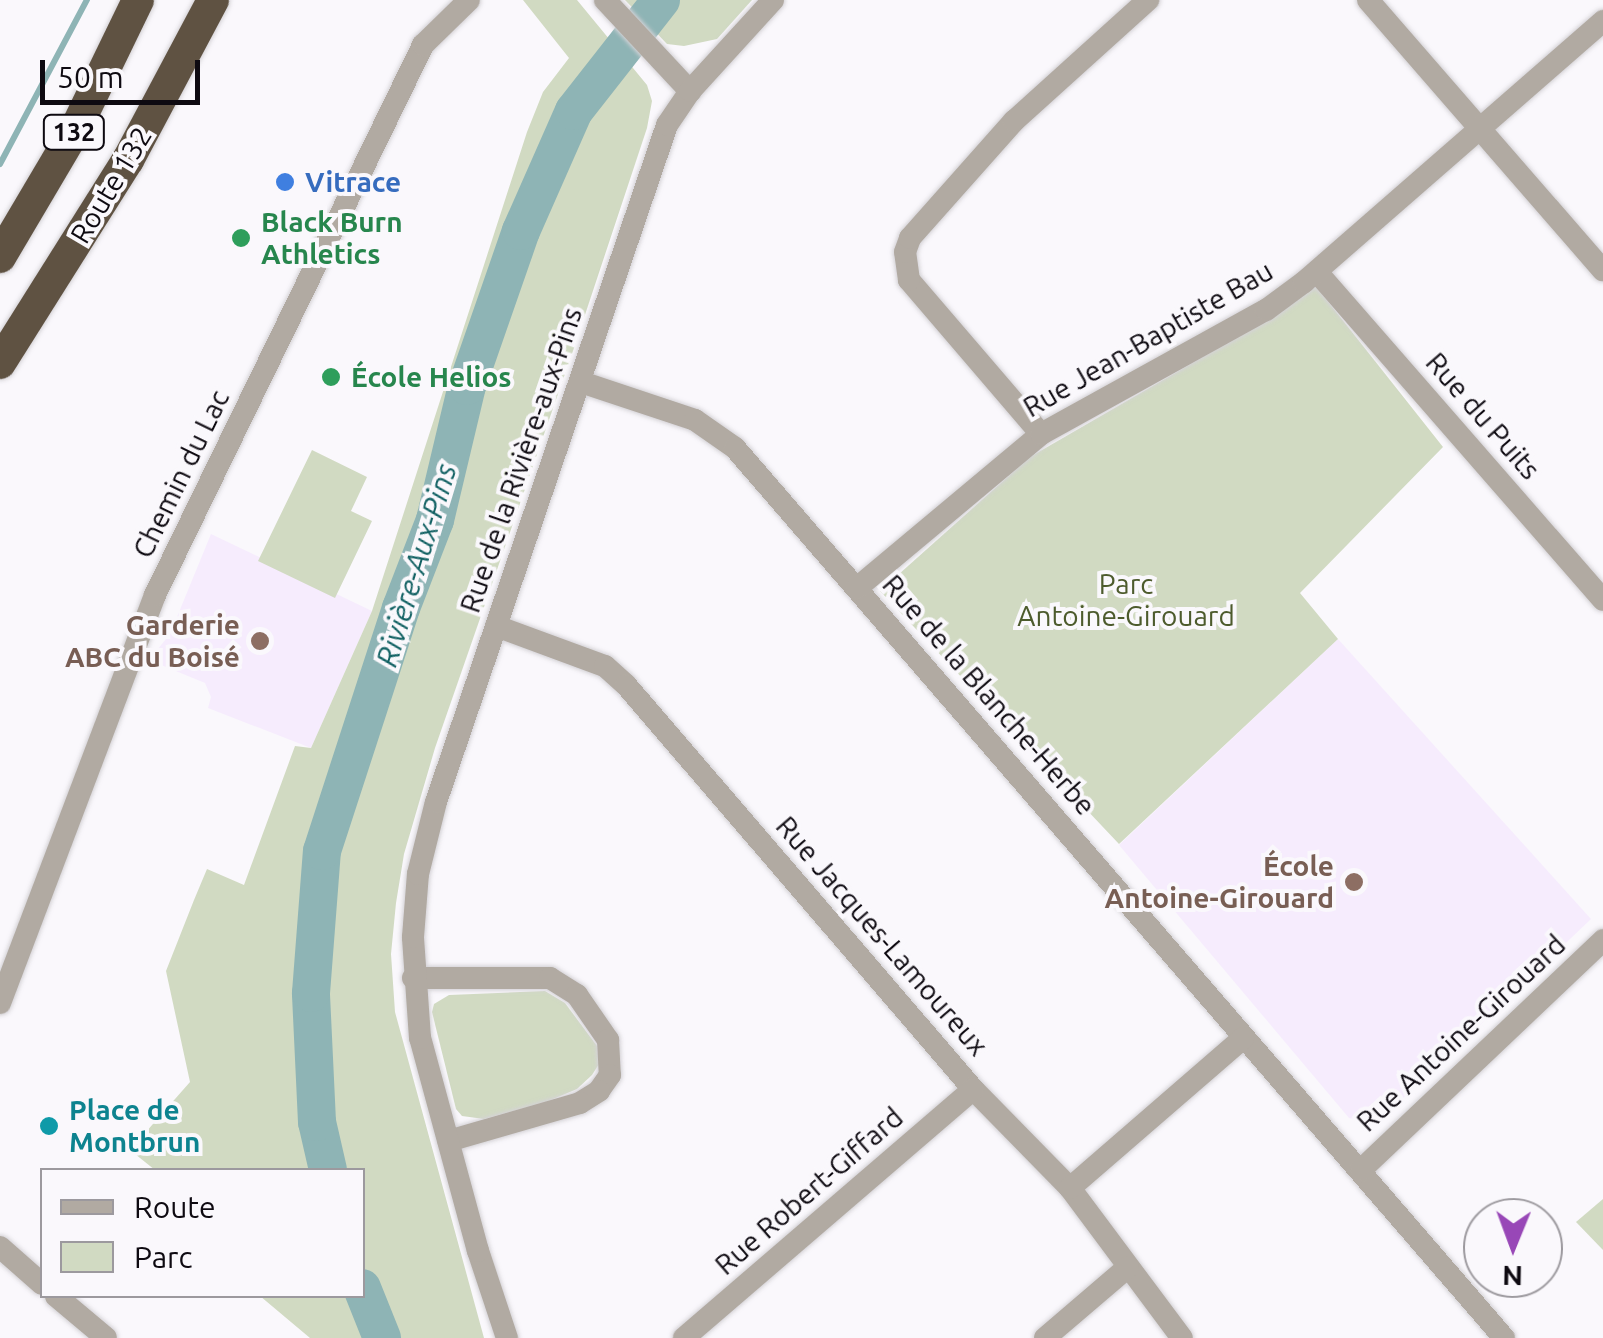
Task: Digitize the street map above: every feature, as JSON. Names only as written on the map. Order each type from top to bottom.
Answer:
[{"type":"highway","name":"Route 132","points":[[0,258],[75,130],[138,0]]},
{"type":"highway","name":"Route 132","points":[[0,363],[128,160],[213,0]]},
{"type":"street","name":"Chemin du Lac","points":[[0,1002],[161,584],[424,45],[469,0]]},
{"type":"street","points":[[606,0],[690,91]]},
{"type":"street","name":"Rue de la Rivière-aux-Pins","points":[[508,1338],[420,1038],[413,978],[415,900],[429,826],[667,125],[690,91],[773,0]]},
{"type":"street","points":[[1041,434],[910,280],[905,252],[910,238],[1014,121],[1148,0]]},
{"type":"street","points":[[1368,0],[1603,270]]},
{"type":"street","name":"Rue Jean-Baptiste Bau","points":[[857,588],[1041,434],[1266,310],[1317,272],[1603,22]]},
{"type":"street","name":"Rue du Puits","points":[[1317,272],[1603,600]]},
{"type":"street","name":"Rue de la Blanche-Herbe","points":[[581,382],[711,427],[735,448],[1504,1338]]},
{"type":"street","name":"Rue Jacques-Lamoureux","points":[[496,626],[587,658],[617,676],[974,1089],[1070,1188],[1182,1338]]},
{"type":"street","name":"Rue Antoine-Girouard","points":[[1361,1170],[1603,940]]},
{"type":"street","points":[[413,978],[550,978],[577,994],[608,1040],[610,1074],[599,1091],[580,1104],[448,1141]]},
{"type":"street","points":[[1070,1188],[1243,1038]]},
{"type":"street","name":"Rue Robert-Giffard","points":[[684,1338],[974,1089]]},
{"type":"street","points":[[0,1247],[40,1282]]},
{"type":"street","points":[[1045,1338],[1128,1267]]},
{"type":"street","points":[[58,1298],[106,1338]]},
{"type":"shaded area","name":"Garderie ABC du Boisé","points":[[211,534],[372,611],[311,748],[208,708],[211,697],[205,683],[149,660],[170,634]]},
{"type":"shaded area","name":"École Antoine-Girouard","points":[[1338,639],[1591,919],[1376,1124],[1349,1118],[1119,845]]},
{"type":"green space","points":[[523,0],[577,0],[647,85],[652,101],[647,128],[435,748],[404,854],[391,954],[395,1012],[484,1338],[310,1338],[262,1298],[365,1298],[365,1168],[152,1168],[130,1150],[190,1082],[166,971],[207,869],[244,885],[295,746],[311,748],[372,611],[527,132],[543,92],[569,58]]},
{"type":"green space","points":[[625,0],[752,0],[717,39],[684,46],[667,44]]},
{"type":"green space","name":"Parc Antoine-Girouard","points":[[1314,284],[1443,447],[1300,593],[1338,639],[1119,844],[880,591],[1030,457],[1246,332]]},
{"type":"green space","points":[[312,450],[367,477],[351,511],[372,521],[335,598],[258,561]]},
{"type":"green space","points":[[545,991],[565,1003],[597,1046],[599,1064],[592,1075],[577,1089],[546,1102],[484,1119],[462,1116],[456,1109],[432,1012],[434,1004],[449,995]]},
{"type":"green space","points":[[1603,1199],[1603,1250],[1576,1222]]},
{"type":"waterway","points":[[0,164],[87,0]]},
{"type":"waterway","name":"Rivière-Aux-Pins","points":[[328,1168],[317,1122],[311,993],[322,851],[401,608],[435,520],[467,386],[521,231],[574,111],[661,0]]},
{"type":"waterway","name":"Rivière-Aux-Pins","points":[[365,1296],[382,1338]]},
{"type":"place","name":"Vitrace","points":[[285,182]]},
{"type":"place","name":"Black Burn Athletics","points":[[241,238]]},
{"type":"place","name":"École Helios","points":[[331,377]]},
{"type":"place","name":"Garderie ABC du Boisé","points":[[260,641]]},
{"type":"place","name":"École Antoine-Girouard","points":[[1354,882]]},
{"type":"place","name":"Place de Montbrun","points":[[49,1126]]}]
